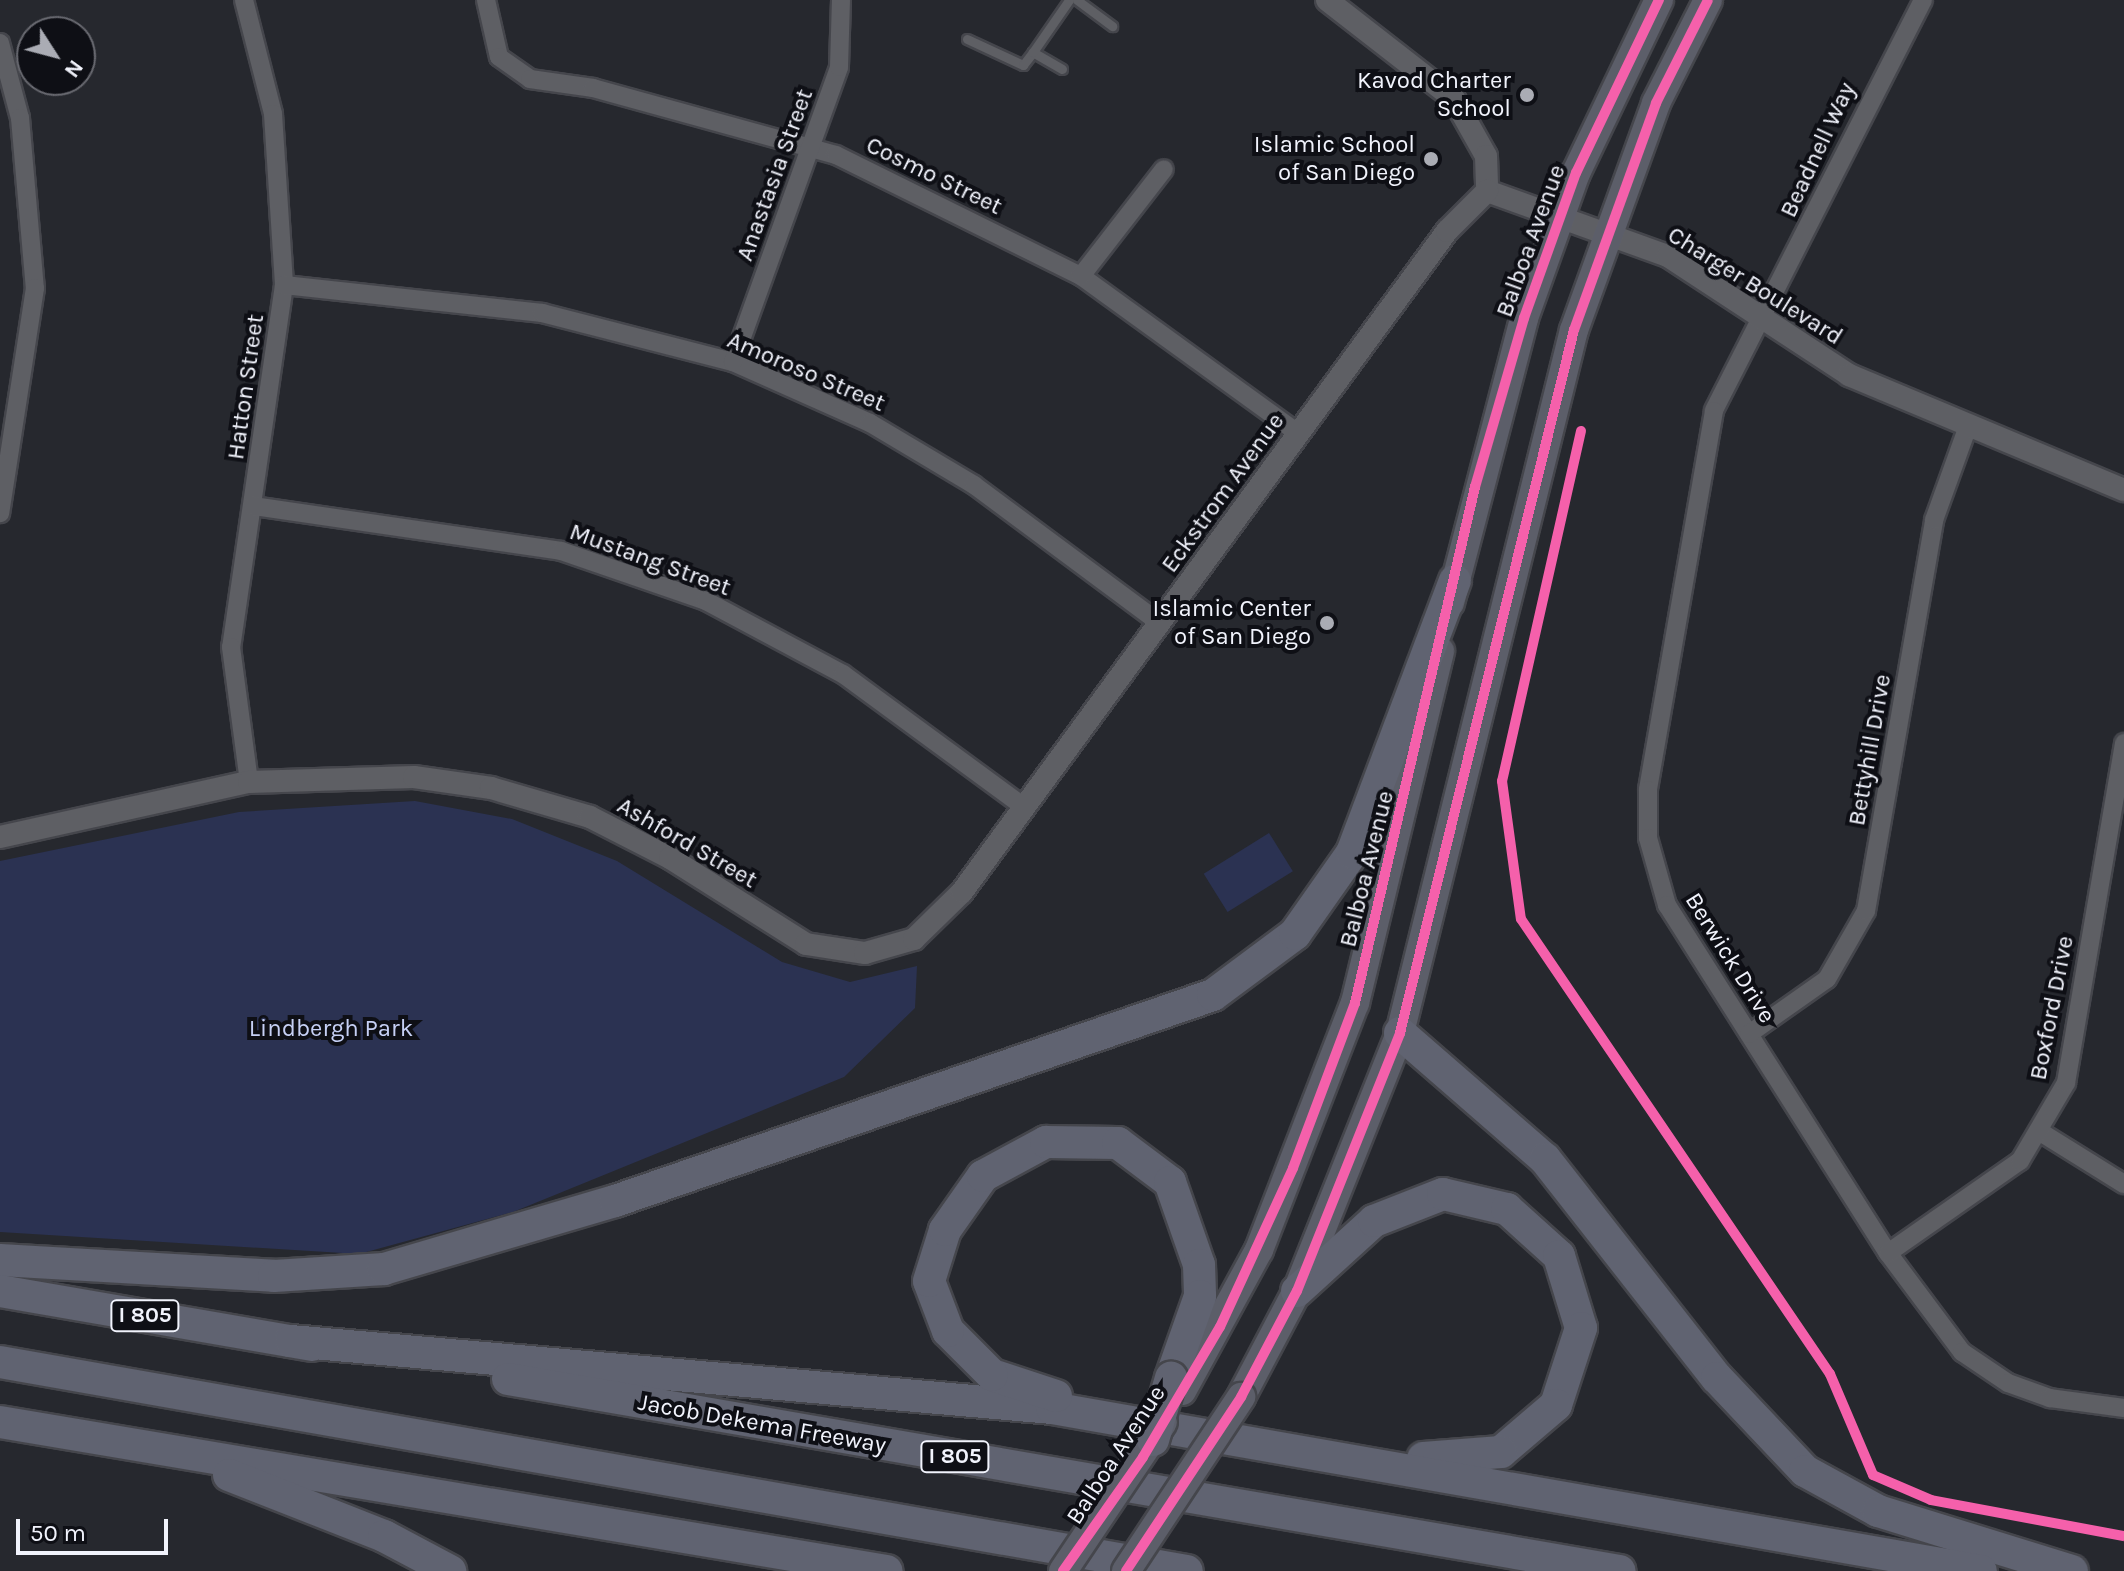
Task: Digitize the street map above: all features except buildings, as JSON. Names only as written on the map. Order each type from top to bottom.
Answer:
[{"type":"highway","points":[[0,1260],[274,1276],[384,1269],[615,1201],[1213,995],[1295,934],[1352,853],[1455,581]]},
{"type":"highway","points":[[1400,1033],[1545,1159],[1717,1378],[1805,1471],[1878,1511],[2072,1571]]},
{"type":"highway","points":[[1046,1142],[1118,1143],[1170,1182],[1199,1265],[1200,1296],[1176,1384],[1139,1432],[992,1375],[948,1331],[929,1281],[945,1230],[983,1176],[1046,1142]]},
{"type":"highway","points":[[1297,1291],[1374,1221],[1443,1194],[1507,1209],[1559,1256],[1581,1328],[1556,1405],[1501,1452],[1375,1461]]},
{"type":"highway","name":"Jacob Dekema Freeway","points":[[0,1291],[1620,1571]]},
{"type":"highway","points":[[291,1341],[1052,1408],[1139,1432],[1375,1461],[1981,1571]]},
{"type":"highway","points":[[0,1362],[1187,1571]]},
{"type":"highway","points":[[0,1422],[887,1571]]},
{"type":"highway","points":[[173,1453],[384,1536],[450,1571]]},
{"type":"main road","name":"Balboa Avenue","points":[[1176,1384],[1259,1250],[1355,1003],[1480,471],[1558,220],[1659,0]]},
{"type":"main road","points":[[1126,1571],[1241,1397],[1297,1291],[1400,1033],[1602,238],[1708,0]]},
{"type":"main road","name":"Balboa Avenue","points":[[1063,1571],[1139,1432]]},
{"type":"street","name":"Hatton Street","points":[[244,0],[273,114],[284,285],[231,647],[249,782]]},
{"type":"street","name":"Cosmo Street","points":[[486,0],[504,63],[530,79],[593,88],[812,146],[1081,276],[1298,433]]},
{"type":"street","name":"Anastasia Street","points":[[733,362],[839,67],[841,0]]},
{"type":"street","points":[[1327,0],[1454,99],[1486,156],[1487,191]]},
{"type":"street","name":"Beadnell Way","points":[[1763,325],[1923,0]]},
{"type":"street","points":[[0,43],[20,118],[35,288],[0,513]]},
{"type":"street","points":[[1081,276],[1164,169]]},
{"type":"street","name":"Charger Boulevard","points":[[1487,191],[1602,238],[1668,256],[1763,325],[1967,429],[2124,490]]},
{"type":"street","name":"Eckstrom Avenue","points":[[914,939],[946,912],[1447,231],[1487,191]]},
{"type":"street","name":"Amoroso Street","points":[[284,285],[542,313],[733,362],[870,423],[974,485],[1160,623]]},
{"type":"street","name":"Berwick Drive","points":[[1763,325],[1714,411],[1648,790],[1648,838],[1667,905],[1888,1253],[1962,1352],[2008,1383],[2124,1408]]},
{"type":"street","name":"Bettyhill Drive","points":[[1749,1034],[1827,979],[1866,911],[1934,520],[1967,429]]},
{"type":"street","name":"Mustang Street","points":[[253,506],[561,551],[706,601],[843,674],[1024,807]]},
{"type":"street","name":"Boxford Drive","points":[[1888,1253],[1992,1187],[2042,1133],[2066,1083],[2124,743]]},
{"type":"street","name":"Ashford Street","points":[[0,837],[249,782],[347,774],[491,788],[627,835],[806,944],[865,953],[914,939]]},
{"type":"street","points":[[2042,1133],[2124,1184]]},
{"type":"lane","points":[[967,39],[1023,65],[1069,0]]},
{"type":"lane","points":[[1077,0],[1112,26]]},
{"type":"lane","points":[[1033,52],[1062,69]]},
{"type":"green space","name":"Lindbergh Park","points":[[415,801],[512,819],[617,861],[782,962],[850,982],[917,966],[915,1008],[844,1077],[513,1212],[359,1254],[0,1232],[0,861],[239,812]]},
{"type":"green space","points":[[1269,833],[1293,871],[1228,912],[1204,874]]},
{"type":"cycle path","points":[[1063,1571],[1143,1457],[1220,1327],[1293,1168],[1355,1003],[1475,487],[1524,318],[1576,173],[1659,0]]},
{"type":"cycle path","points":[[1126,1571],[1241,1397],[1297,1291],[1400,1033],[1574,330],[1656,103],[1708,0]]},
{"type":"cycle path","points":[[1581,431],[1502,781],[1521,919],[1830,1374],[1873,1475],[1931,1500],[2124,1536]]},
{"type":"place","name":"Kavod Charter School","points":[[1527,95]]},
{"type":"place","name":"Islamic School of San Diego","points":[[1431,159]]},
{"type":"place","name":"Islamic Center of San Diego","points":[[1327,623]]}]
